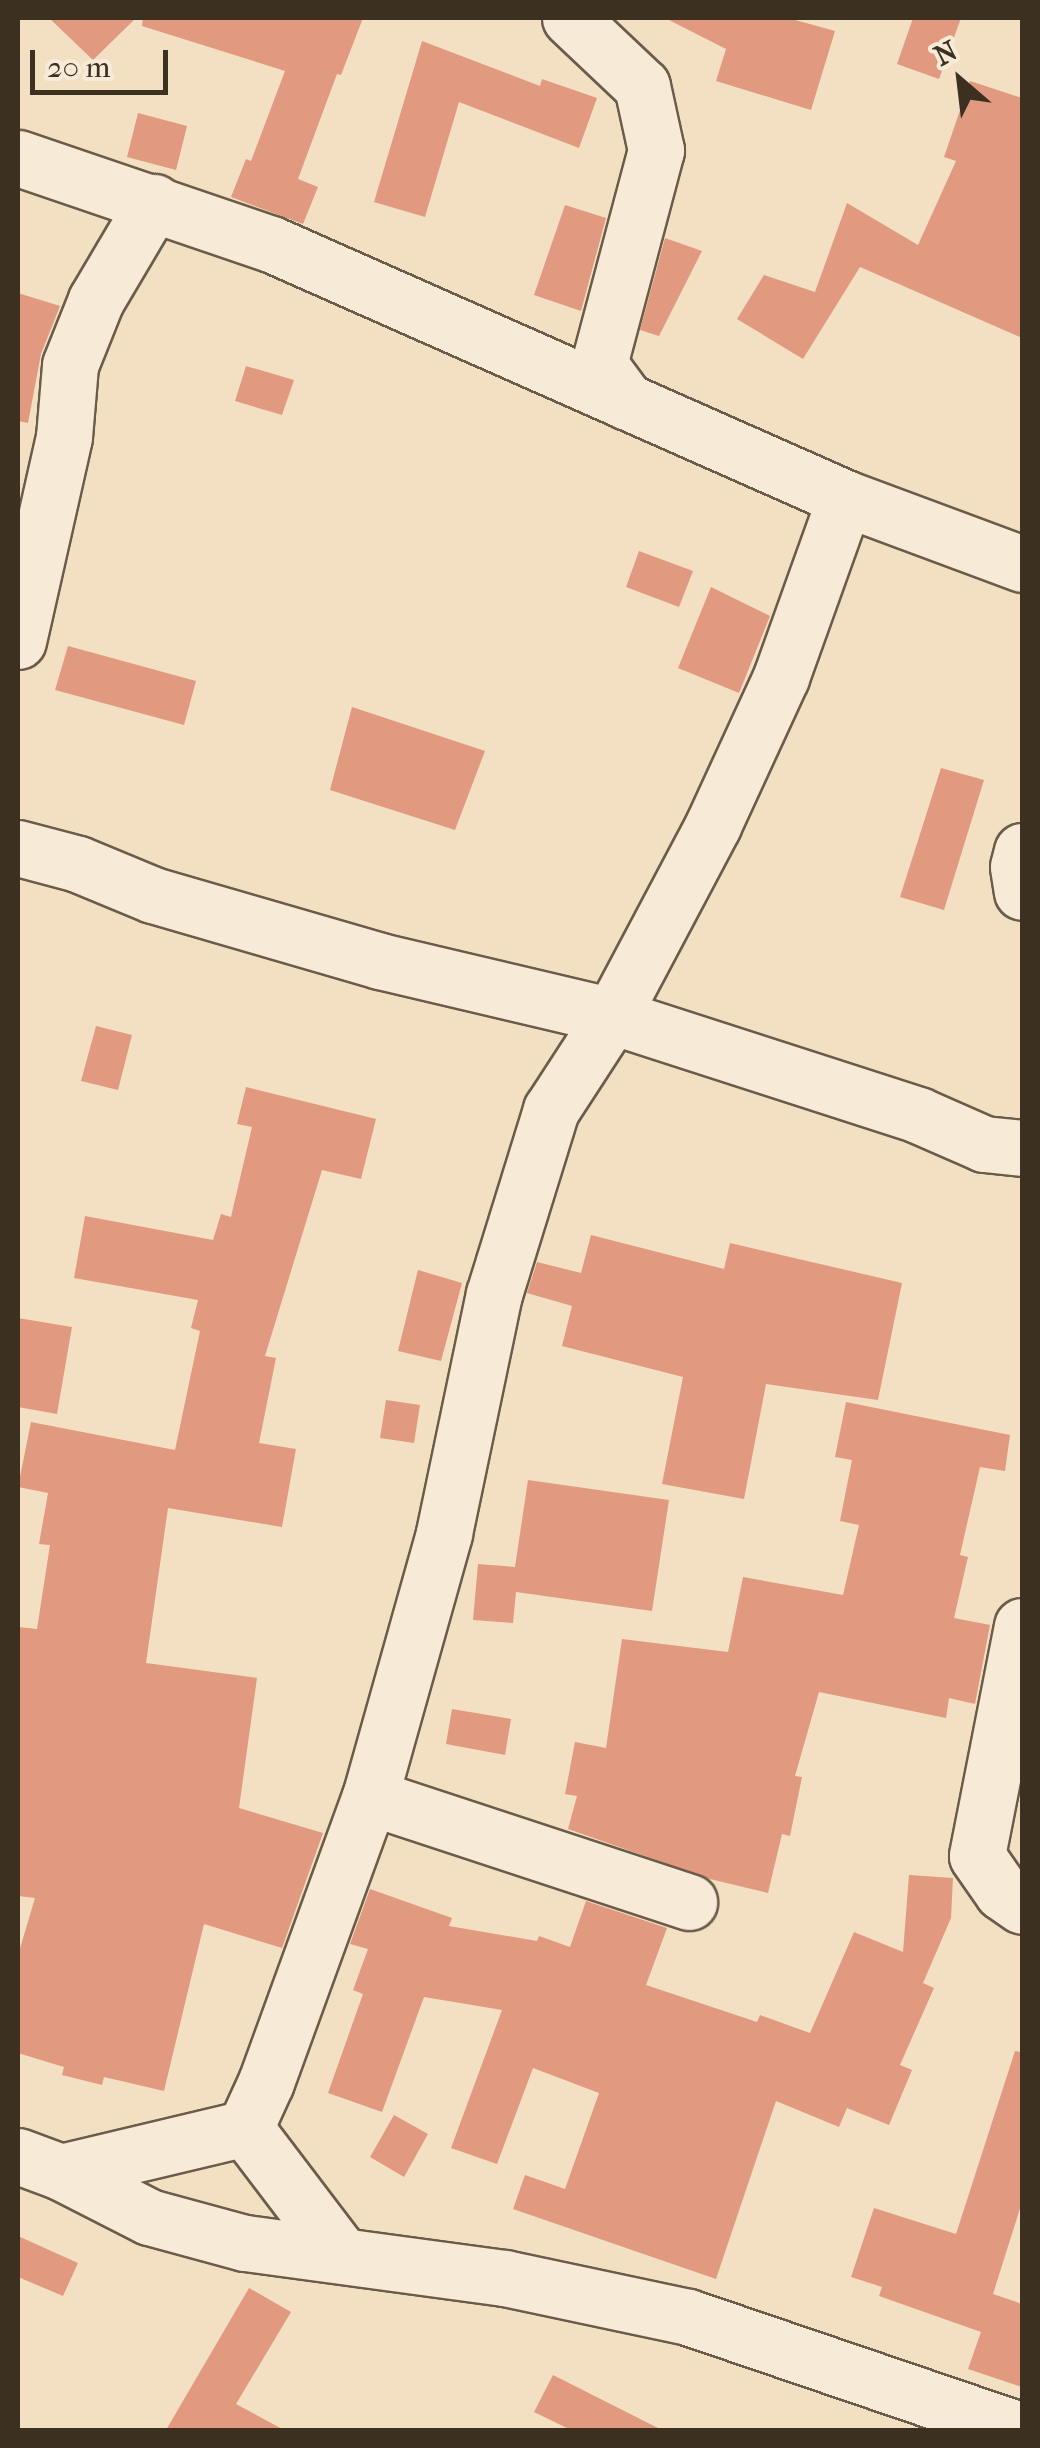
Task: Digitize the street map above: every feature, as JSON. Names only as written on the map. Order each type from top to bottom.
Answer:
[{"type":"street","points":[[570,18],[642,86],[656,150],[599,364],[627,402]]},
{"type":"street","points":[[18,158],[272,244],[845,498],[1022,564]]},
{"type":"street","points":[[18,641],[64,437],[70,365],[96,300],[154,202]]},
{"type":"street","points":[[245,2128],[266,2082],[370,1797],[444,1534],[494,1294],[551,1110],[612,1016],[714,825],[781,677],[845,498]]},
{"type":"street","points":[[18,848],[78,864],[153,895],[380,962],[612,1016],[918,1115],[984,1144],[1022,1148]]},
{"type":"street","points":[[1022,851],[1018,867],[1022,892]]},
{"type":"street","points":[[1022,1626],[977,1856],[1002,1892],[1022,1906]]},
{"type":"street","points":[[370,1797],[689,1902]]},
{"type":"street","points":[[39,2164],[245,2128]]},
{"type":"street","points":[[245,2128],[340,2253]]},
{"type":"street","points":[[39,2164],[149,2217],[245,2243],[505,2278],[688,2317],[1020,2430]]},
{"type":"building","points":[[49,18],[136,18],[93,60]]},
{"type":"building","points":[[143,18],[363,18],[341,75],[337,74],[298,179],[318,187],[303,224],[231,197],[246,159],[251,161],[285,71],[142,26]]},
{"type":"building","points":[[665,18],[788,18],[835,31],[811,110],[716,81],[726,49]]},
{"type":"building","points":[[913,18],[961,18],[939,79],[897,64]]},
{"type":"building","points":[[422,41],[540,86],[542,79],[597,98],[579,148],[459,102],[425,217],[374,202]]},
{"type":"building","points":[[970,81],[1022,98],[1022,338],[860,267],[803,359],[737,319],[764,275],[815,292],[847,203],[918,245],[956,161],[944,157]]},
{"type":"building","points":[[138,113],[187,126],[176,170],[127,157]]},
{"type":"building","points":[[565,205],[606,218],[581,311],[534,295]]},
{"type":"building","points":[[665,238],[702,251],[659,336],[640,330]]},
{"type":"building","points":[[18,293],[60,306],[41,354],[28,423],[18,421]]},
{"type":"building","points":[[246,366],[294,380],[282,415],[235,401]]},
{"type":"building","points":[[639,551],[693,571],[679,607],[626,587]]},
{"type":"building","points":[[711,587],[770,616],[739,693],[678,668]]},
{"type":"building","points":[[68,646],[196,681],[184,725],[55,690]]},
{"type":"building","points":[[352,707],[485,751],[455,830],[330,790]]},
{"type":"building","points":[[941,768],[984,780],[944,910],[900,897]]},
{"type":"building","points":[[96,1026],[132,1035],[118,1090],[81,1081]]},
{"type":"building","points":[[246,1087],[376,1119],[361,1179],[322,1170],[265,1356],[276,1358],[259,1443],[296,1449],[282,1527],[168,1508],[146,1663],[257,1678],[239,1808],[323,1833],[282,1948],[204,1924],[164,2091],[104,2077],[102,2085],[62,2075],[64,2067],[18,2053],[18,1955],[35,1898],[18,1896],[18,1627],[37,1629],[50,1545],[39,1544],[48,1493],[18,1487],[31,1422],[175,1450],[200,1331],[191,1328],[198,1300],[74,1278],[85,1216],[213,1240],[221,1214],[231,1217],[252,1127],[237,1124]]},
{"type":"building","points":[[591,1235],[724,1269],[730,1243],[902,1283],[878,1400],[766,1384],[744,1499],[662,1484],[683,1377],[562,1346],[572,1306],[527,1293],[537,1262],[581,1273]]},
{"type":"building","points":[[418,1270],[462,1283],[441,1361],[398,1351]]},
{"type":"building","points":[[18,1318],[72,1327],[57,1414],[18,1407]]},
{"type":"building","points":[[386,1400],[420,1405],[414,1443],[380,1438]]},
{"type":"building","points":[[846,1402],[1010,1435],[1005,1471],[980,1467],[960,1555],[968,1557],[954,1618],[990,1625],[975,1704],[949,1698],[946,1718],[819,1692],[795,1776],[802,1777],[790,1836],[782,1834],[768,1893],[710,1879],[568,1829],[577,1796],[565,1794],[575,1742],[606,1748],[622,1639],[728,1652],[743,1577],[843,1595],[859,1525],[840,1521],[852,1460],[835,1457]]},
{"type":"building","points":[[528,1480],[669,1500],[652,1611],[516,1592],[513,1623],[473,1620],[478,1564],[515,1567]]},
{"type":"building","points":[[452,1709],[511,1719],[505,1755],[446,1744]]},
{"type":"building","points":[[909,1875],[953,1878],[951,1918],[923,1983],[934,1988],[900,2065],[912,2070],[889,2125],[847,2108],[839,2127],[776,2101],[716,2279],[513,2209],[525,2175],[565,2189],[599,2093],[533,2068],[497,2164],[451,2148],[502,2010],[424,1997],[382,2112],[328,2093],[363,1994],[353,1990],[368,1949],[350,1944],[370,1889],[452,1918],[449,1926],[537,1941],[539,1936],[570,1947],[586,1901],[667,1928],[646,1985],[757,2022],[760,2015],[810,2033],[854,1932],[903,1952]]},
{"type":"building","points":[[1015,2051],[1022,2052],[1022,2202],[993,2294],[1022,2304],[1022,2387],[968,2369],[981,2332],[879,2296],[882,2287],[851,2277],[874,2208],[956,2234]]},
{"type":"building","points":[[394,2115],[428,2134],[404,2177],[370,2157]]},
{"type":"building","points":[[18,2236],[78,2263],[63,2296],[18,2277]]},
{"type":"building","points":[[249,2288],[291,2312],[236,2404],[284,2430],[166,2430]]},
{"type":"building","points":[[553,2375],[662,2430],[571,2430],[534,2412]]}]
